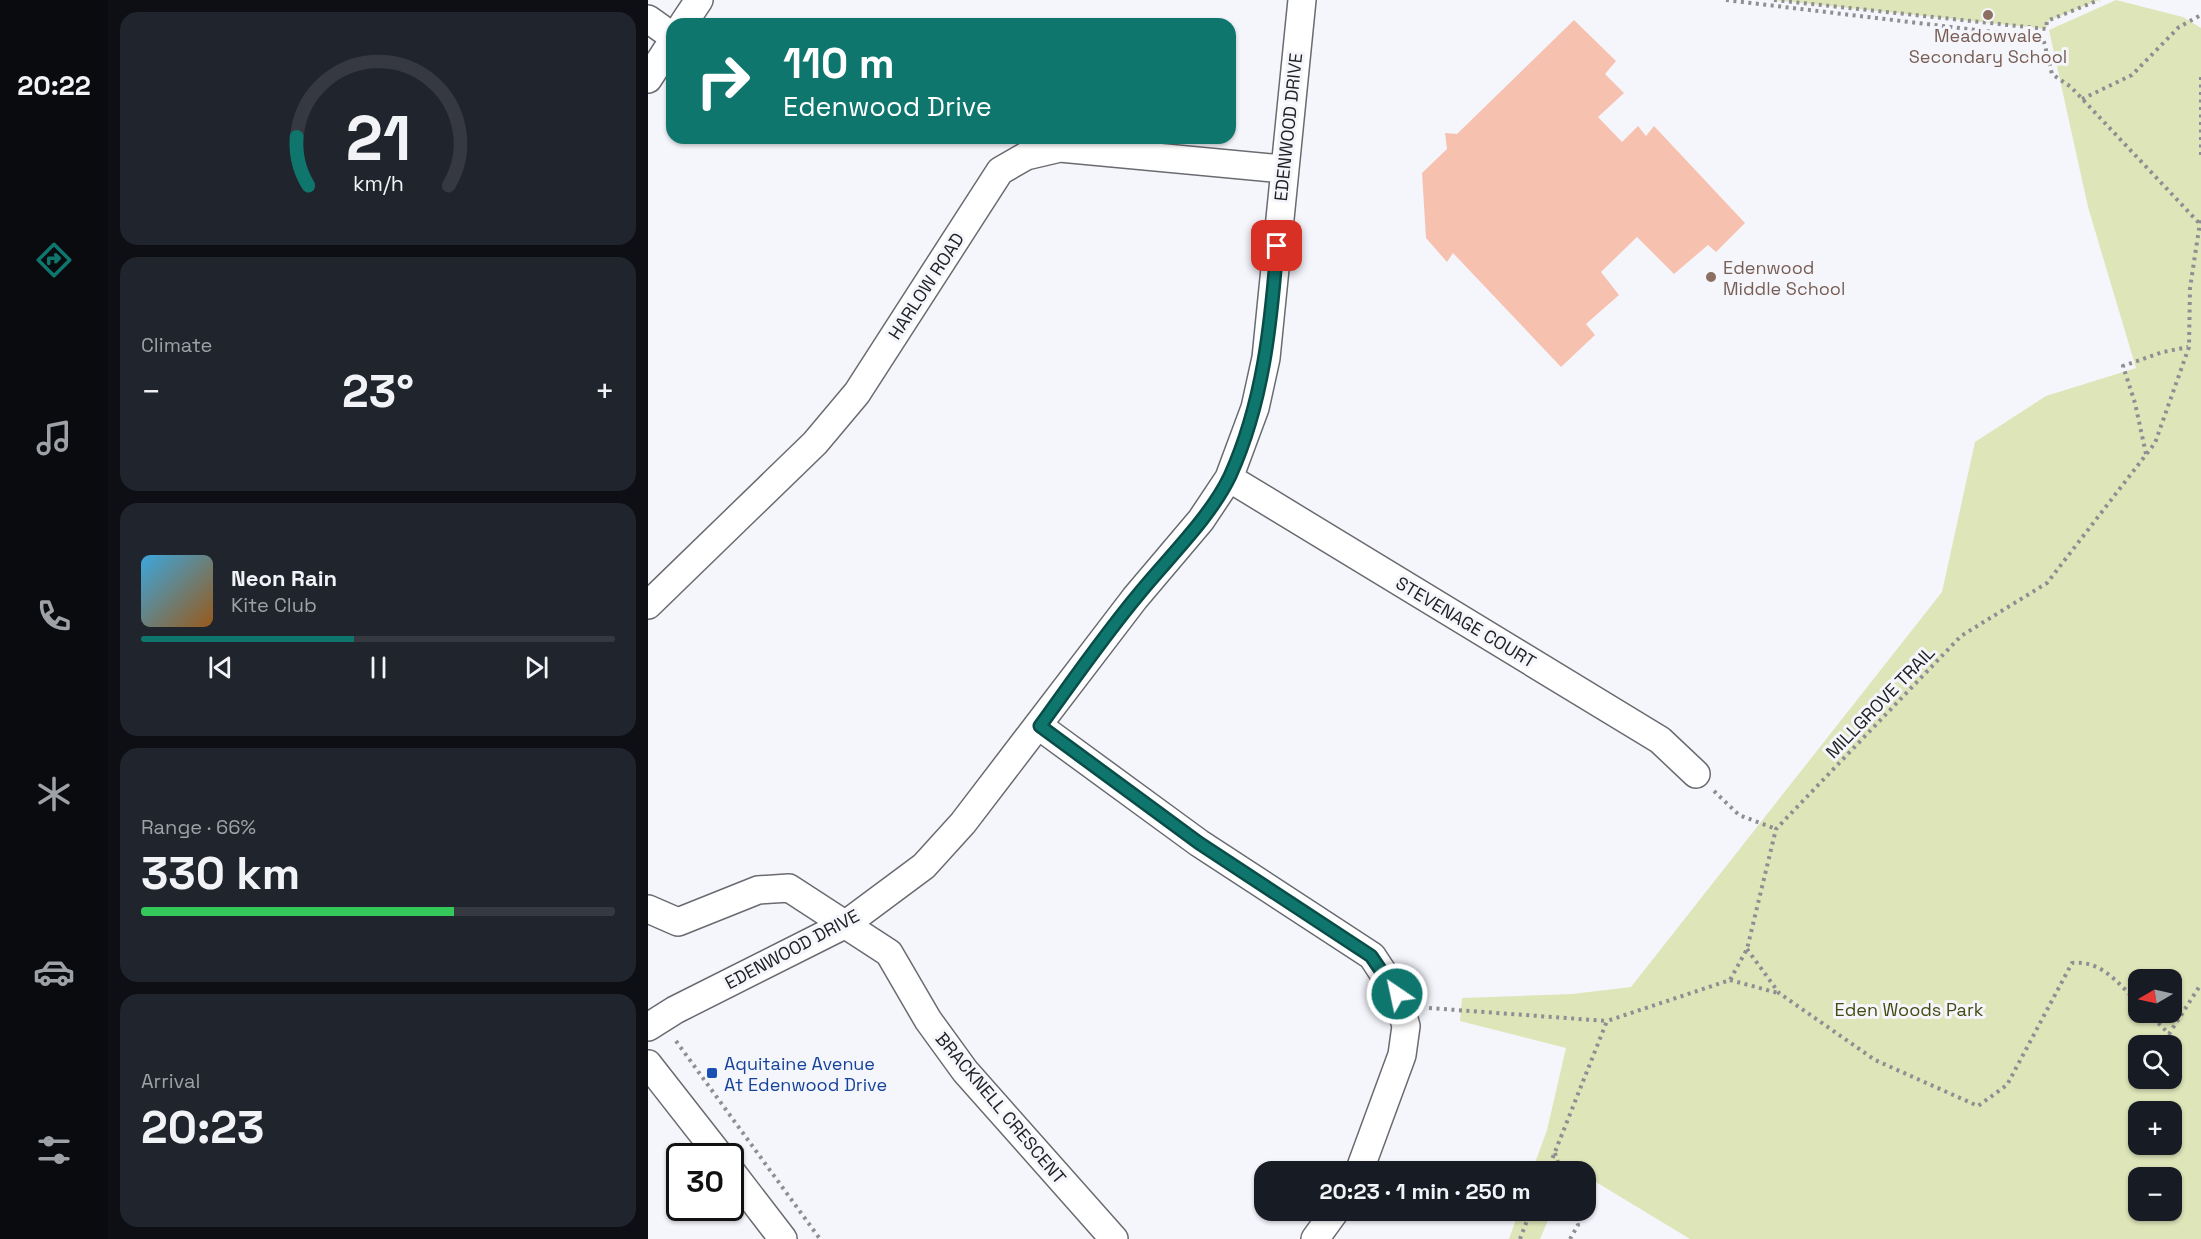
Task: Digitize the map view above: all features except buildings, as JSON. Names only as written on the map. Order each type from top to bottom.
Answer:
[{"type":"street","points":[[687,18],[699,0]]},
{"type":"street","name":"EDENWOOD DRIVE","points":[[654,1023],[846,924],[924,866],[963,823],[1040,726],[1136,598],[1201,520],[1229,478],[1255,408],[1266,358],[1283,169],[1302,0]]},
{"type":"street","points":[[648,19],[666,32]]},
{"type":"street","points":[[648,79],[666,51]]},
{"type":"street","name":"HARLOW ROAD","points":[[648,605],[814,443],[857,393],[1000,171],[1026,156],[1060,148],[1283,169]]},
{"type":"street","name":"STEVENAGE COURT","points":[[1229,478],[1660,740],[1696,774]]},
{"type":"street","points":[[1040,726],[1199,843],[1371,956],[1397,994],[1406,1026],[1402,1055],[1363,1161]]},
{"type":"street","name":"BRACKNELL CRESCENT","points":[[648,909],[678,922],[758,890],[789,888],[890,953],[928,1020],[965,1071],[1114,1239]]},
{"type":"street","points":[[648,1064],[710,1143]]},
{"type":"street","points":[[744,1188],[783,1239]]},
{"type":"street","points":[[1315,1239],[1328,1221]]},
{"type":"path","points":[[1726,0],[2043,38],[2052,74],[2082,99],[2200,224]]},
{"type":"path","points":[[1774,0],[2046,29],[2048,21],[2099,0]]},
{"type":"path","points":[[2082,99],[2132,75],[2179,27],[2201,15]]},
{"type":"path","points":[[2201,77],[2201,155]]},
{"type":"path","name":"MILLGROVE TRAIL","points":[[1776,829],[1961,636],[2047,583],[2155,443],[2189,347],[2190,288],[2201,216]]},
{"type":"path","points":[[2146,454],[2135,403],[2123,366],[2163,352],[2189,347]]},
{"type":"path","points":[[1696,774],[1738,814],[1776,829],[1747,949],[1730,980]]},
{"type":"path","points":[[1747,949],[1779,993],[1875,1060],[1978,1106],[2007,1085],[2072,963],[2088,962],[2110,976],[2128,993]]},
{"type":"path","points":[[1397,994],[1433,1010],[1607,1021],[1730,980],[1779,993]]},
{"type":"path","points":[[2182,1014],[2201,984]]},
{"type":"path","points":[[1551,1161],[1607,1021]]},
{"type":"path","points":[[654,1023],[820,1239]]},
{"type":"path","points":[[2158,1023],[2169,1034],[2176,1023]]},
{"type":"path","points":[[1555,1152],[1558,1161]]},
{"type":"path","points":[[1520,1239],[1527,1221]]},
{"type":"path","points":[[1570,1239],[1578,1225],[1577,1221]]},
{"type":"green space","name":"Meadowvale Secondary School","points":[[1774,0],[2099,0],[2048,21],[2046,29]]},
{"type":"green space","name":"Eden Woods Park","points":[[2116,0],[2183,17],[2201,28],[2201,1239],[1690,1239],[1596,1182],[1596,1161],[1536,1161],[1547,1130],[1566,1048],[1460,1021],[1462,998],[1572,994],[1631,987],[1942,592],[1975,442],[2046,396],[2136,368],[2088,207],[2049,30]]},
{"type":"green space","points":[[1515,1221],[1548,1221],[1540,1239],[1509,1239]]},
{"type":"place","name":"Meadowvale Secondary School","points":[[1988,15]]},
{"type":"place","name":"Edenwood Middle School","points":[[1711,277]]},
{"type":"place","name":"Aquitaine Avenue At Edenwood Drive","points":[[712,1073]]},
{"type":"route","points":[[1277,246],[1266,358],[1255,408],[1229,478],[1201,520],[1136,598],[1040,726],[1199,843],[1371,956],[1397,994]]}]
